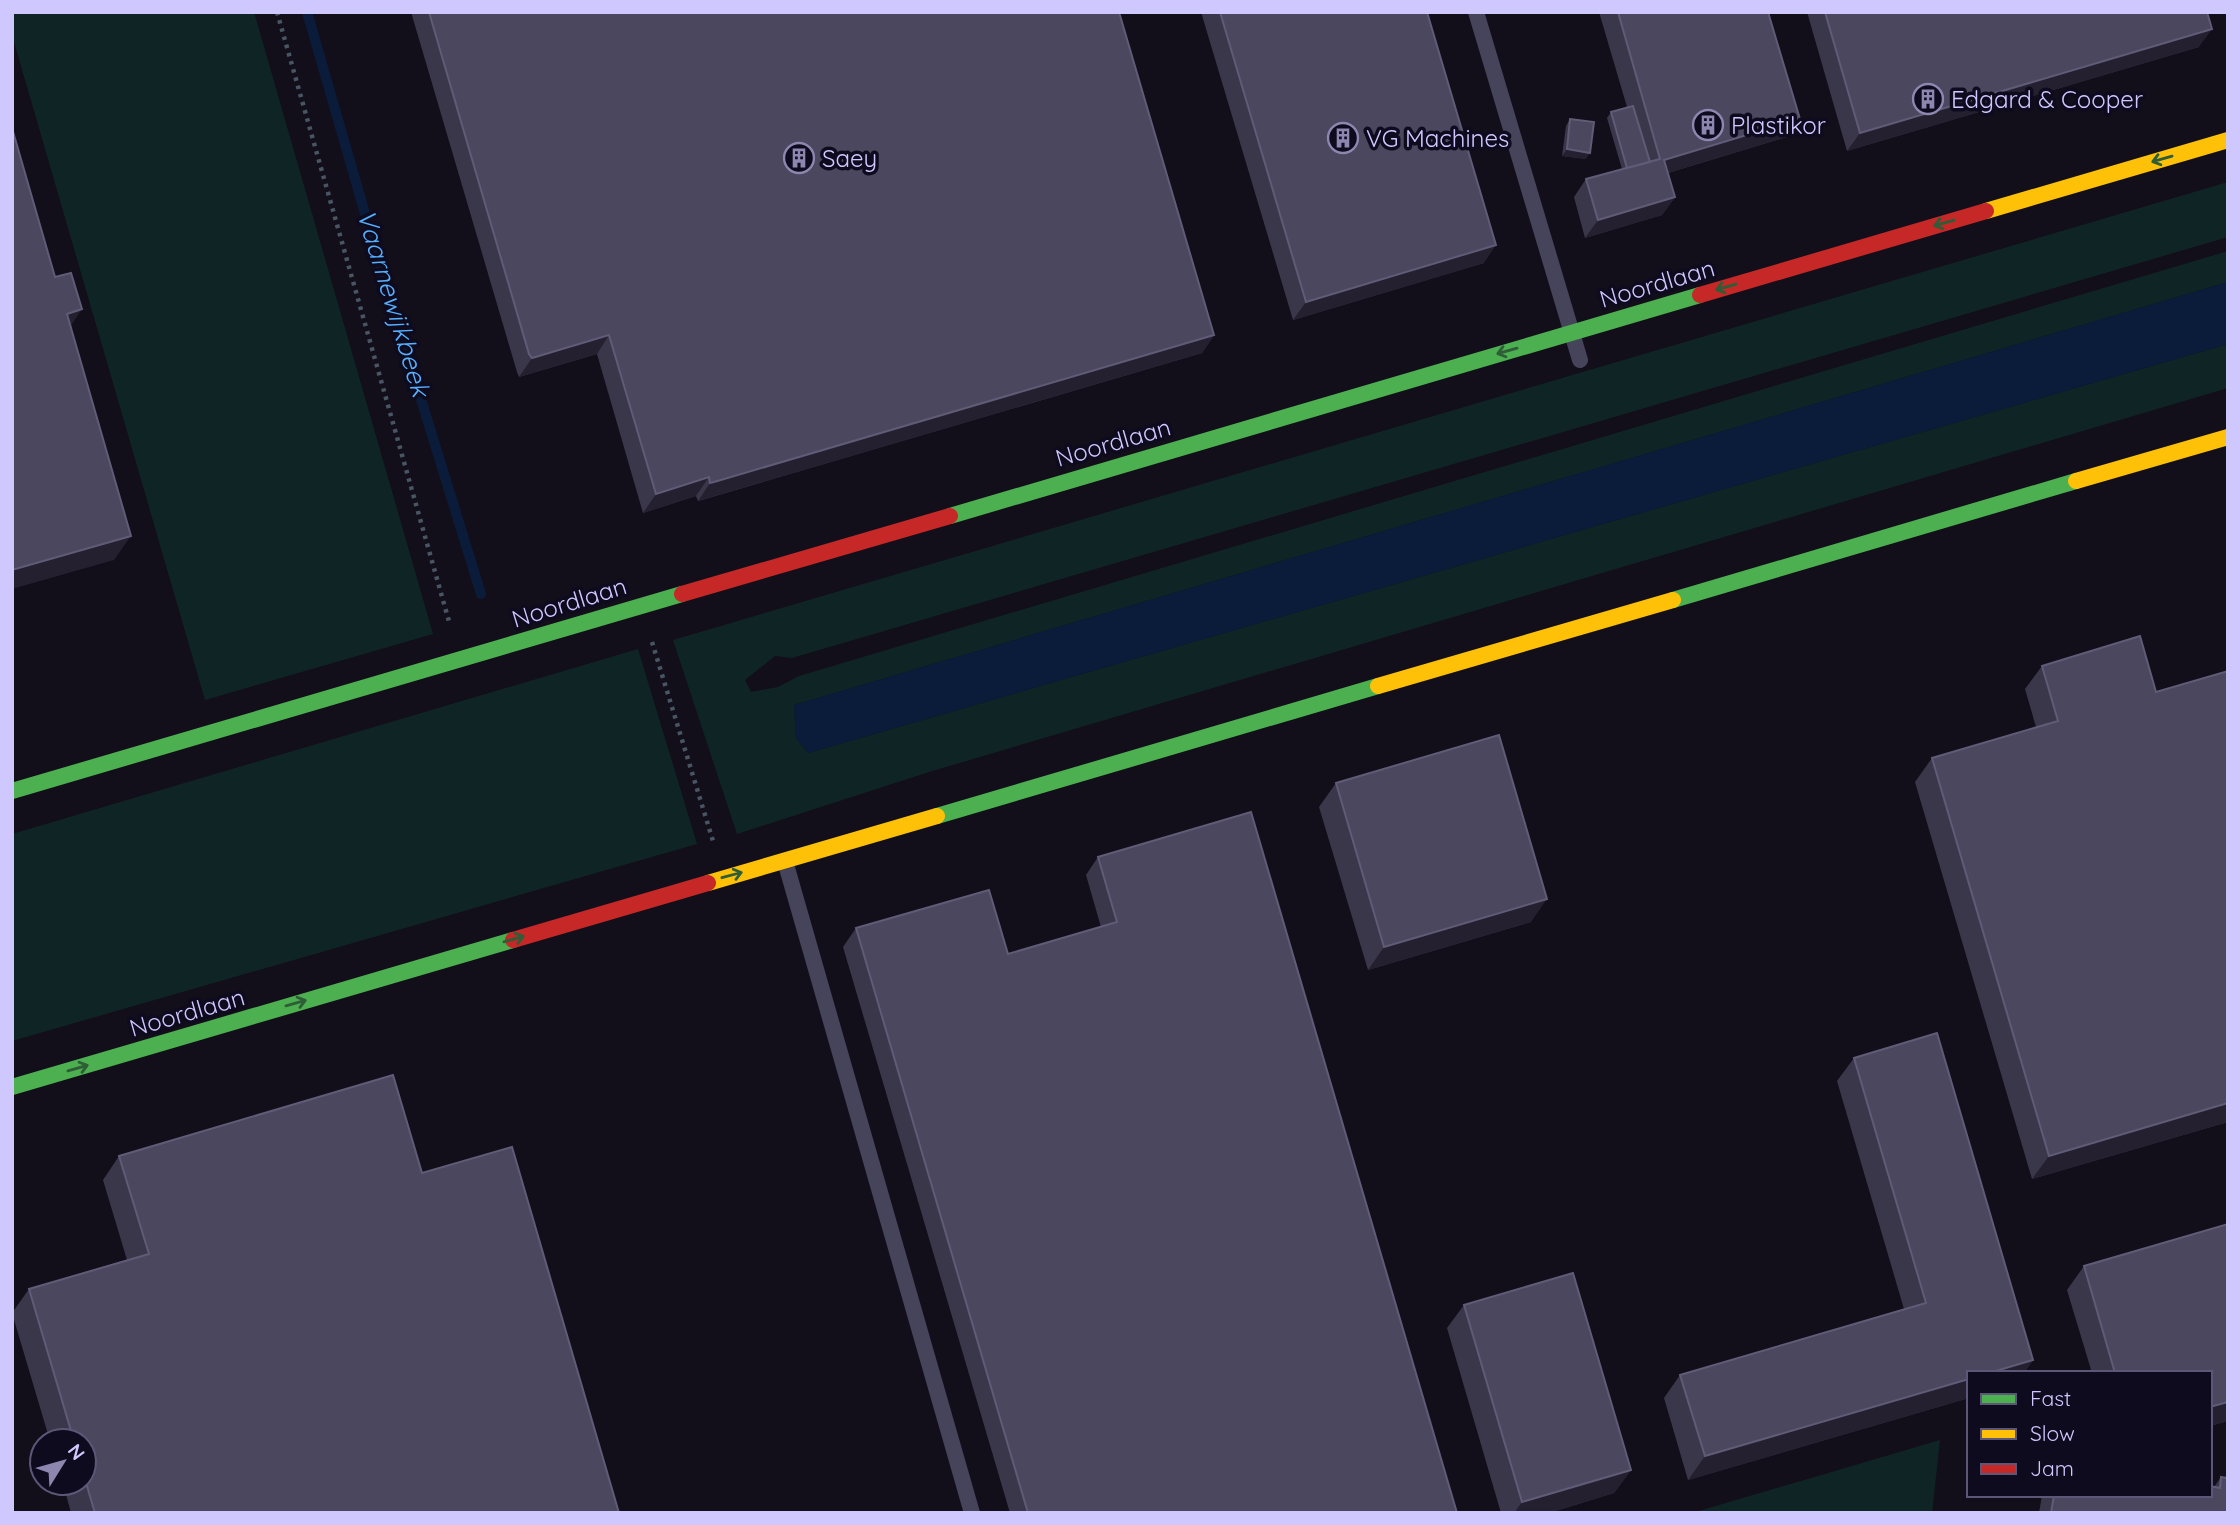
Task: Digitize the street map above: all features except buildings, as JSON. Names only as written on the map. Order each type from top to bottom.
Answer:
[{"type":"street","name":"Noordlaan","points":[[12,791],[2228,139]]},
{"type":"street","name":"Noordlaan","points":[[12,1087],[2228,437]]},
{"type":"lane","points":[[1476,12],[1580,360]]},
{"type":"lane","points":[[785,861],[972,1513]]},
{"type":"path","points":[[277,12],[460,659]]},
{"type":"path","points":[[650,633],[716,853]]},
{"type":"green space","points":[[12,12],[254,12],[433,634],[205,700],[12,35]]},
{"type":"green space","points":[[2228,182],[2228,237],[792,658],[775,656],[745,680],[751,692],[778,687],[799,676],[2228,251],[2228,282],[794,705],[796,738],[808,753],[2228,344],[2228,388],[929,772],[737,834],[673,640]]},
{"type":"green space","points":[[638,649],[697,844],[12,1041],[12,834]]},
{"type":"green space","points":[[1940,1440],[1932,1513],[1692,1513]]},
{"type":"water","points":[[2228,282],[2228,344],[808,753],[796,738],[794,705]]},
{"type":"waterway","name":"Vaarnewijkbeek","points":[[307,12],[383,276],[481,594]]},
{"type":"traffic: fast","points":[[950,516],[1700,295]]},
{"type":"traffic: fast","points":[[1673,600],[2076,481]]},
{"type":"traffic: fast","points":[[12,791],[682,594]]},
{"type":"traffic: fast","points":[[937,816],[1378,686]]},
{"type":"traffic: fast","points":[[12,1087],[513,940]]},
{"type":"traffic: slow","points":[[1986,211],[2228,140]]},
{"type":"traffic: slow","points":[[2076,481],[2228,437]]},
{"type":"traffic: slow","points":[[1378,686],[1673,600]]},
{"type":"traffic: slow","points":[[708,883],[937,816]]},
{"type":"traffic: jam","points":[[1700,295],[1986,211]]},
{"type":"traffic: jam","points":[[682,594],[950,516]]},
{"type":"traffic: jam","points":[[513,940],[708,883]]},
{"type":"place","name":"Edgard & Cooper","points":[[1928,99]]},
{"type":"place","name":"Plastikor","points":[[1708,125]]},
{"type":"place","name":"VG Machines","points":[[1343,138]]},
{"type":"place","name":"Saey","points":[[799,158]]}]
